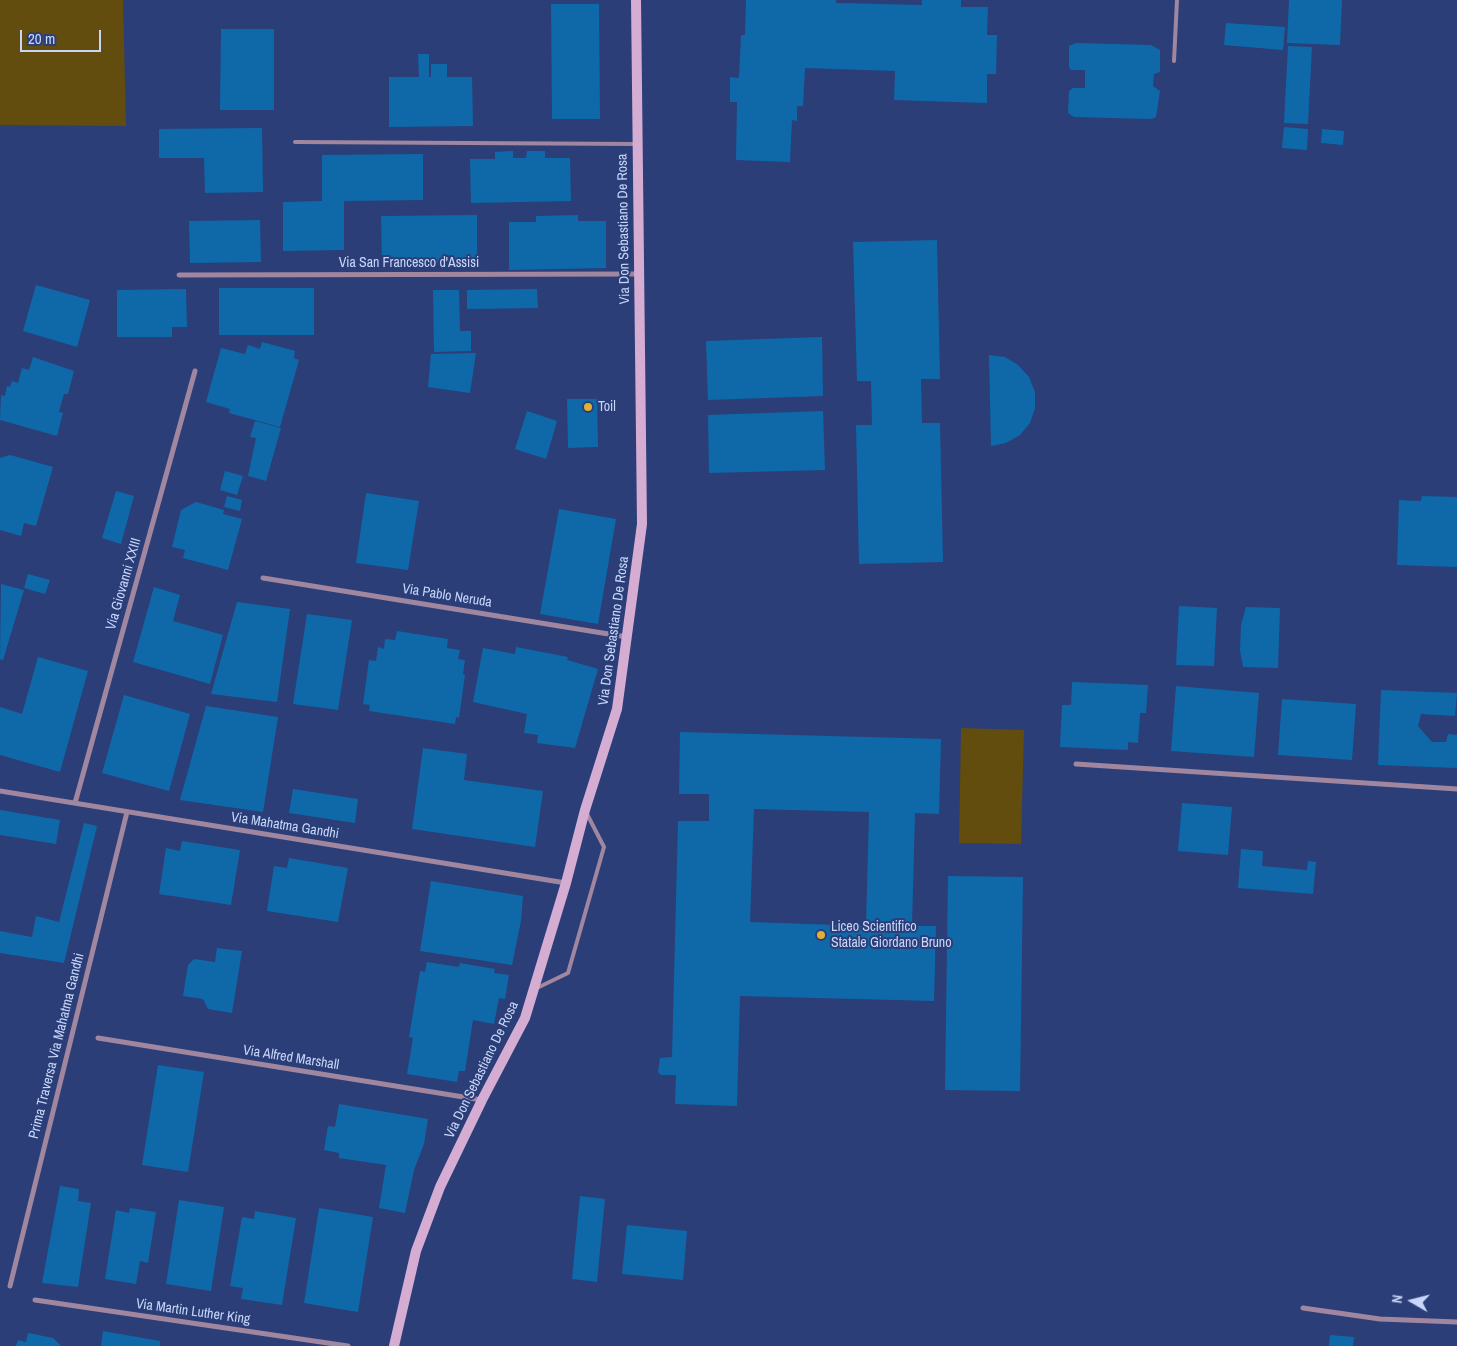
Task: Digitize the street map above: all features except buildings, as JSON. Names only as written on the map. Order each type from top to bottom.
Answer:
[{"type":"street","name":"Via Don Sebastiano De Rosa","points":[[394,1346],[416,1251],[440,1186],[525,1018],[566,883],[585,810],[617,710],[642,524],[636,0]]},
{"type":"street","name":"Via San Francesco d'Assisi","points":[[179,275],[639,274]]},
{"type":"street","name":"Via Giovanni XXIII","points":[[75,803],[195,371]]},
{"type":"street","name":"Via Pablo Neruda","points":[[263,578],[628,637]]},
{"type":"street","points":[[1076,764],[1457,789]]},
{"type":"street","name":"Via Mahatma Gandhi","points":[[0,791],[566,883]]},
{"type":"street","name":"Prima Traversa Via Mahatma Gandhi","points":[[10,1286],[127,812]]},
{"type":"street","name":"Via Alfred Marshall","points":[[98,1038],[482,1100]]},
{"type":"street","name":"Via Martin Luther King","points":[[35,1300],[348,1346]]},
{"type":"street","points":[[1303,1308],[1380,1319],[1457,1322]]},
{"type":"lane","points":[[1174,61],[1178,0]]},
{"type":"lane","points":[[295,142],[637,144]]},
{"type":"lane","points":[[535,989],[568,973],[604,847],[585,810]]},
{"type":"shaded area","points":[[0,0],[123,0],[126,126],[0,125]]},
{"type":"shaded area","points":[[961,728],[1024,730],[1021,844],[959,843]]},
{"type":"place","name":"Toil","points":[[588,407]]},
{"type":"place","name":"Liceo Scientifico Statale Giordano Bruno","points":[[821,935]]}]
